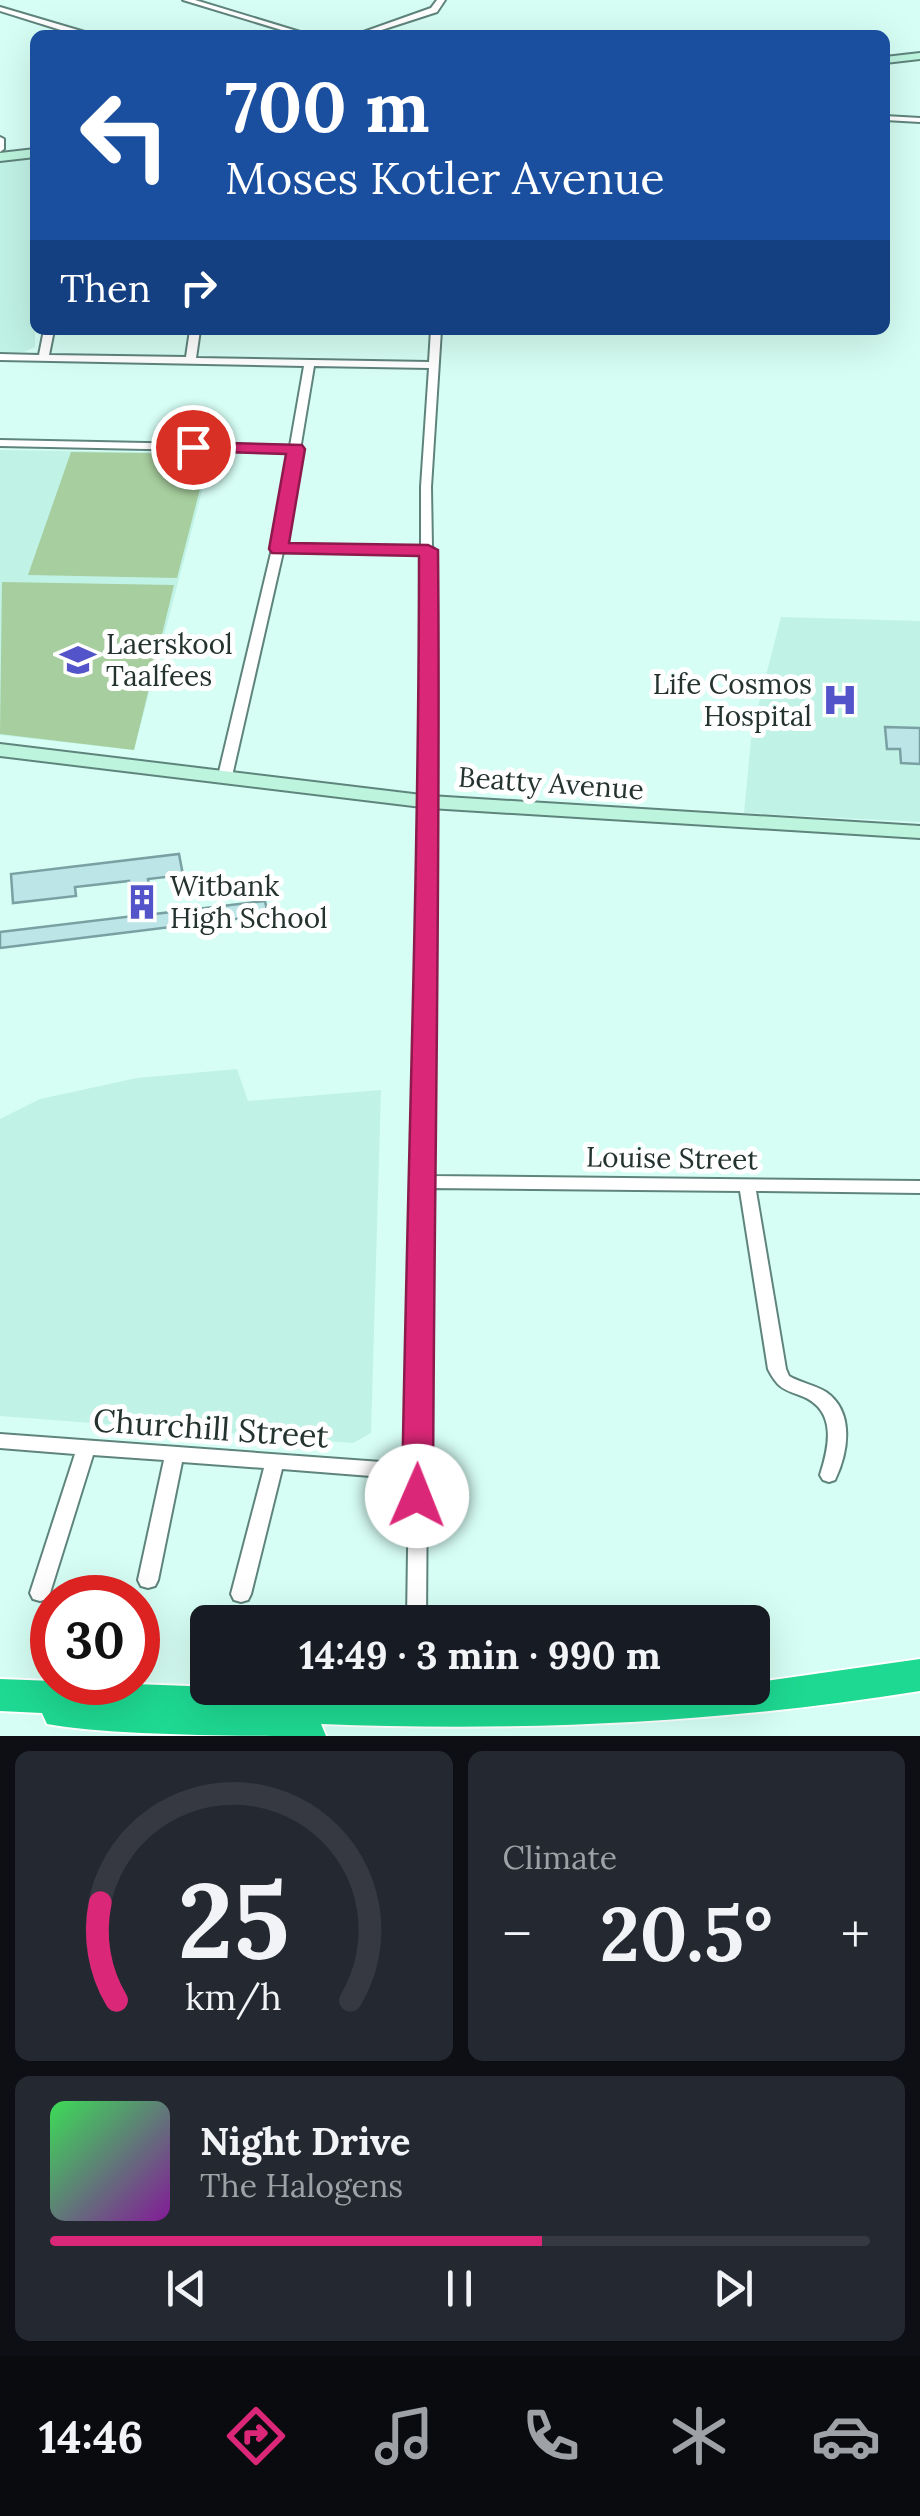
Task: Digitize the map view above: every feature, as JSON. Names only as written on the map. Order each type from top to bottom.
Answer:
[{"type":"highway","points":[[0,1696],[531,1712],[694,1705],[790,1696],[920,1675]]},
{"type":"highway","points":[[0,1707],[308,1736]]},
{"type":"street","points":[[188,0],[289,30]]},
{"type":"street","points":[[374,30],[434,10],[441,0]]},
{"type":"street","points":[[0,9],[69,30]]},
{"type":"street","points":[[25,16],[36,30]]},
{"type":"street","points":[[890,57],[920,54]]},
{"type":"street","points":[[890,118],[920,120]]},
{"type":"street","points":[[0,140],[0,153],[30,151]]},
{"type":"street","points":[[42,358],[47,335]]},
{"type":"street","points":[[190,361],[195,335]]},
{"type":"street","points":[[417,1605],[424,927],[430,802],[426,486],[436,335]]},
{"type":"street","points":[[0,358],[434,365]]},
{"type":"street","points":[[225,776],[278,549],[309,365]]},
{"type":"street","points":[[0,443],[296,449]]},
{"type":"street","points":[[278,549],[428,550]]},
{"type":"street","name":"Beatty Avenue","points":[[0,750],[430,802],[920,832]]},
{"type":"street","name":"Louise Street","points":[[423,1182],[920,1187]]},
{"type":"street","points":[[747,1186],[777,1369],[784,1381],[821,1398],[835,1417],[836,1456],[830,1475]]},
{"type":"street","name":"Churchill Street","points":[[0,1441],[417,1472]]},
{"type":"street","points":[[45,1575],[86,1449]]},
{"type":"street","points":[[149,1575],[174,1455]]},
{"type":"street","points":[[241,1594],[275,1462]]},
{"type":"shaded area","points":[[30,156],[30,335],[35,335],[35,347],[24,352],[0,352],[0,159]]},
{"type":"shaded area","points":[[0,450],[212,453],[134,750],[0,735]]},
{"type":"shaded area","points":[[71,452],[209,454],[177,578],[28,575]]},
{"type":"shaded area","name":"Laerskool Taalfees","points":[[2,582],[174,585],[134,750],[0,734]]},
{"type":"shaded area","name":"Life Cosmos Hospital","points":[[781,617],[920,621],[920,822],[744,813],[752,730]]},
{"type":"shaded area","points":[[237,1069],[248,1101],[381,1090],[371,1433],[353,1443],[0,1416],[0,1119],[40,1099],[137,1078]]},
{"type":"building","points":[[885,727],[920,728],[920,764],[901,763],[900,749],[887,749]]},
{"type":"building","name":"Witbank High School","points":[[179,854],[183,875],[148,879],[154,914],[265,901],[268,915],[0,948],[0,932],[134,916],[129,881],[75,887],[76,896],[13,903],[11,874]]},
{"type":"place","name":"Laerskool Taalfees","points":[[78,660]]},
{"type":"place","name":"Life Cosmos Hospital","points":[[840,700]]},
{"type":"place","name":"Witbank High School","points":[[142,902]]},
{"type":"route","points":[[193,447],[296,449],[278,549],[428,550],[430,802],[424,927],[417,1496]]}]
